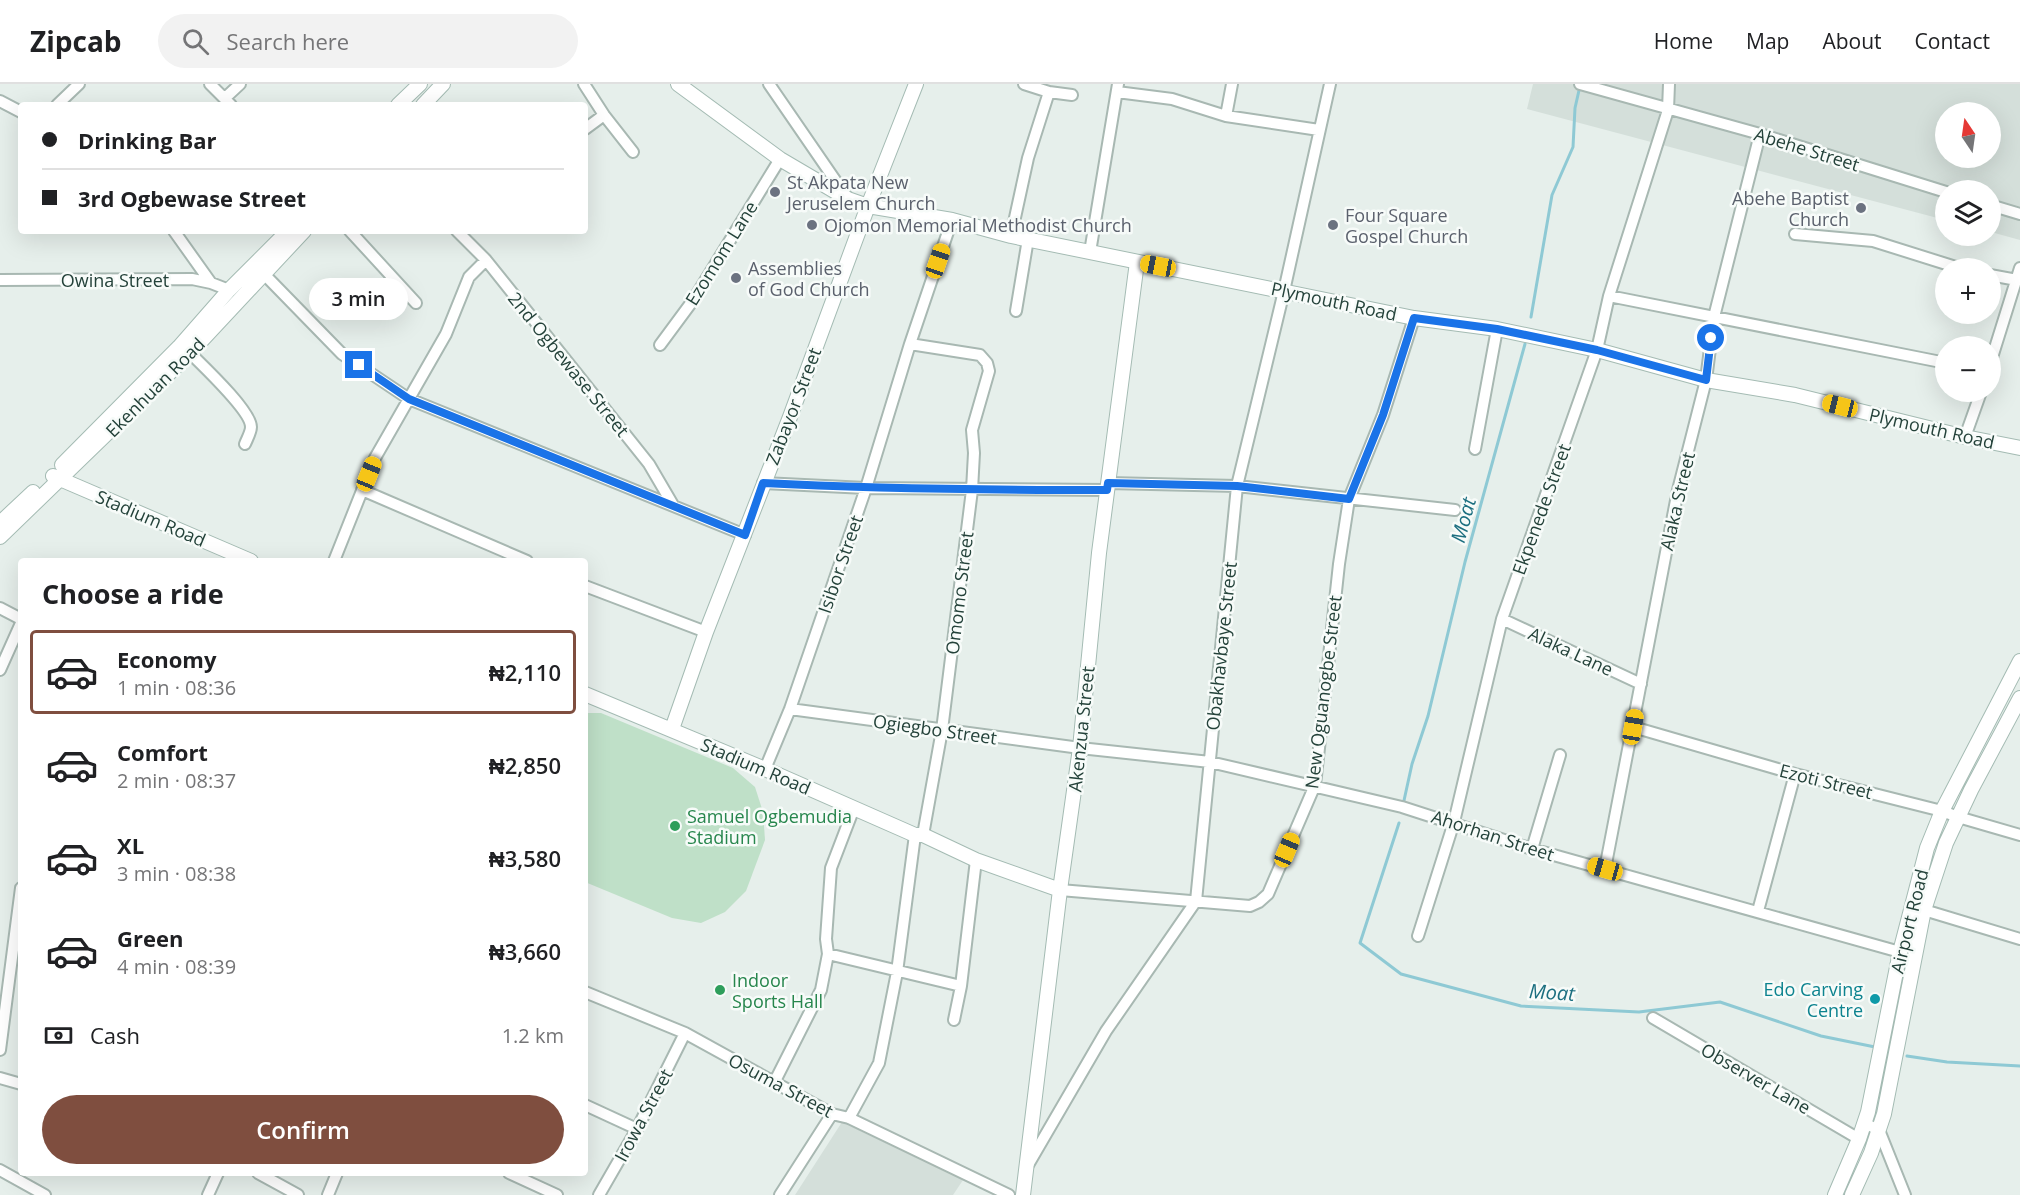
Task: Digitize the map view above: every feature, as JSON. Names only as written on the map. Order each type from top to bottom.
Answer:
[{"type":"street","points":[[60,102],[79,84]]},
{"type":"street","points":[[210,84],[228,101],[240,84]]},
{"type":"street","points":[[401,102],[420,84]]},
{"type":"street","points":[[426,102],[443,84]]},
{"type":"street","points":[[584,84],[604,115],[633,152]]},
{"type":"street","name":"Plymouth Road","points":[[678,84],[780,159],[848,199],[868,206],[952,220],[1011,236],[1414,318],[1497,329],[1597,350],[1706,380],[1795,395],[1965,437],[2020,448]]},
{"type":"street","points":[[769,84],[848,199]]},
{"type":"street","name":"Zabayor Street","points":[[672,729],[706,632],[916,84]]},
{"type":"street","points":[[1024,84],[1049,92],[1072,95]]},
{"type":"street","points":[[1226,116],[1232,84]]},
{"type":"street","name":"Obakhavbaye Street","points":[[1026,1168],[1106,1031],[1196,901],[1237,486],[1284,291],[1330,84]]},
{"type":"street","name":"Abehe Street","points":[[1580,84],[1760,134],[1935,189]]},
{"type":"street","name":"Ekpenede Street","points":[[1418,936],[1454,822],[1502,618],[1597,350],[1609,296],[1668,110],[1669,84]]},
{"type":"street","points":[[1090,252],[1118,88],[1172,99],[1226,116],[1319,130]]},
{"type":"street","points":[[1011,236],[1028,158],[1049,92]]},
{"type":"street","points":[[0,101],[18,110]]},
{"type":"street","points":[[588,127],[604,115]]},
{"type":"street","name":"Alaka Street","points":[[1605,869],[1678,490],[1706,380],[1714,317],[1760,134]]},
{"type":"street","name":"Ezomom Lane","points":[[660,345],[694,299],[780,159]]},
{"type":"street","points":[[2001,208],[2020,214]]},
{"type":"street","name":"Isibor Street","points":[[765,769],[790,709],[866,488],[910,344],[952,220]]},
{"type":"street","points":[[176,234],[201,265],[211,283]]},
{"type":"street","name":"Ekenhuan Road","points":[[0,537],[179,347],[229,290],[285,234]]},
{"type":"street","name":"Ekenhuan Road","points":[[0,523],[56,477],[190,353],[301,234]]},
{"type":"street","points":[[353,234],[416,303]]},
{"type":"street","name":"2nd Ogbewase Street","points":[[460,234],[486,260],[650,464],[673,505]]},
{"type":"street","points":[[1795,234],[1873,241],[1935,260]]},
{"type":"street","points":[[1016,311],[1028,239]]},
{"type":"street","points":[[335,558],[375,458],[446,334],[469,277],[486,260]]},
{"type":"street","name":"Akenzua Street","points":[[1023,1195],[1060,890],[1080,748],[1107,486],[1137,262]]},
{"type":"street","points":[[1999,336],[2020,267]]},
{"type":"street","points":[[264,274],[342,354],[409,399],[745,535]]},
{"type":"street","points":[[2001,277],[2017,280]]},
{"type":"street","name":"Owina Street","points":[[0,280],[192,279],[229,290]]},
{"type":"street","points":[[1609,296],[1935,361]]},
{"type":"street","name":"New Oguanogbe Street","points":[[1060,890],[1250,906],[1268,894],[1315,785],[1339,564],[1349,499],[1383,415],[1414,318]]},
{"type":"street","points":[[1474,449],[1497,329]]},
{"type":"street","name":"Omomo Street","points":[[849,1118],[879,1063],[897,972],[919,835],[942,730],[972,490],[974,453],[972,430],[988,371],[987,363],[980,355],[910,344]]},
{"type":"street","points":[[190,353],[235,400],[248,418],[251,429],[244,444]]},
{"type":"street","points":[[1965,437],[1977,402]]},
{"type":"street","name":"Stadium Road","points":[[56,477],[243,558]]},
{"type":"street","points":[[763,483],[972,490],[1107,486],[1237,486],[1455,510]]},
{"type":"street","points":[[363,490],[520,558]]},
{"type":"street","points":[[588,587],[706,632]]},
{"type":"street","points":[[0,608],[18,619]]},
{"type":"street","name":"Alaka Lane","points":[[1502,618],[1641,684]]},
{"type":"street","points":[[0,670],[18,628]]},
{"type":"street","name":"Airport Road","points":[[1835,1195],[1864,1123],[1900,952],[1928,848],[1942,811],[2020,661]]},
{"type":"street","name":"Stadium Road","points":[[588,695],[976,860],[1060,890]]},
{"type":"street","name":"Airport Road","points":[[1852,1195],[1884,1114],[1924,910],[1946,843],[2020,698]]},
{"type":"street","name":"Ogiegbo Street","points":[[790,709],[1080,748]]},
{"type":"street","name":"Ezoti Street","points":[[1633,727],[1795,774],[1942,811],[1958,818],[2020,835]]},
{"type":"street","name":"Ahorhan Street","points":[[1080,748],[1210,762],[1315,785],[1402,807],[1532,849],[1900,952]]},
{"type":"street","points":[[1532,849],[1560,755]]},
{"type":"street","points":[[1758,911],[1795,774]]},
{"type":"street","points":[[775,1081],[821,990],[828,954],[826,939],[831,868],[854,808]]},
{"type":"street","points":[[954,1020],[961,986],[976,860]]},
{"type":"street","points":[[1924,910],[2020,939]]},
{"type":"street","points":[[0,1050],[18,911]]},
{"type":"street","points":[[828,954],[961,986]]},
{"type":"street","name":"Osuma Street","points":[[588,993],[685,1033],[832,1114],[849,1118],[1009,1195]]},
{"type":"street","name":"Observer Lane","points":[[1653,1018],[1859,1139]]},
{"type":"street","name":"Irowa Street","points":[[599,1195],[637,1129],[685,1033]]},
{"type":"street","points":[[0,1078],[18,1083]]},
{"type":"street","points":[[588,1106],[637,1129]]},
{"type":"street","points":[[780,1195],[832,1114]]},
{"type":"street","points":[[1864,1123],[1879,1130],[1905,1195]]},
{"type":"street","points":[[0,1170],[45,1195]]},
{"type":"street","points":[[208,1195],[217,1176]]},
{"type":"street","points":[[263,1176],[298,1195]]},
{"type":"street","points":[[328,1195],[336,1176]]},
{"type":"street","points":[[516,1176],[557,1195]]},
{"type":"shaded area","points":[[1533,84],[2020,84],[2020,240],[2001,235],[2001,180],[1935,180],[1935,217],[1527,109]]},
{"type":"shaded area","points":[[842,1122],[963,1180],[953,1195],[795,1195]]},
{"type":"green space","name":"Samuel Ogbemudia Stadium","points":[[588,713],[601,713],[733,768],[755,787],[763,812],[765,840],[746,891],[725,912],[701,923],[672,918],[588,883]]},
{"type":"waterway","name":"Moat","points":[[1531,317],[1552,195],[1573,147],[1575,108],[1580,86]]},
{"type":"waterway","name":"Moat","points":[[1403,805],[1412,764],[1428,716],[1465,562],[1525,344]]},
{"type":"waterway","name":"Moat","points":[[1399,823],[1360,943],[1401,974],[1521,1006],[1639,1012],[1720,1002],[1821,1036],[1875,1047]]},
{"type":"waterway","name":"Moat","points":[[1907,1056],[1947,1062],[2020,1066]]},
{"type":"place","name":"St Akpata New Jeruselem Church","points":[[775,192]]},
{"type":"place","name":"Abehe Baptist Church","points":[[1861,208]]},
{"type":"place","name":"Ojomon Memorial Methodist Church","points":[[812,225]]},
{"type":"place","name":"Four Square Gospel Church","points":[[1333,225]]},
{"type":"place","name":"Assemblies of God Church","points":[[736,278]]},
{"type":"place","name":"Samuel Ogbemudia Stadium","points":[[675,826]]},
{"type":"place","name":"Indoor Sports Hall","points":[[720,990]]},
{"type":"place","name":"Edo Carving Centre","points":[[1875,999]]},
{"type":"route","points":[[359,365],[409,399],[745,535],[763,483],[972,490],[1107,490],[1108,483],[1237,486],[1349,499],[1383,415],[1414,318],[1497,329],[1597,350],[1706,380],[1711,338]]}]
